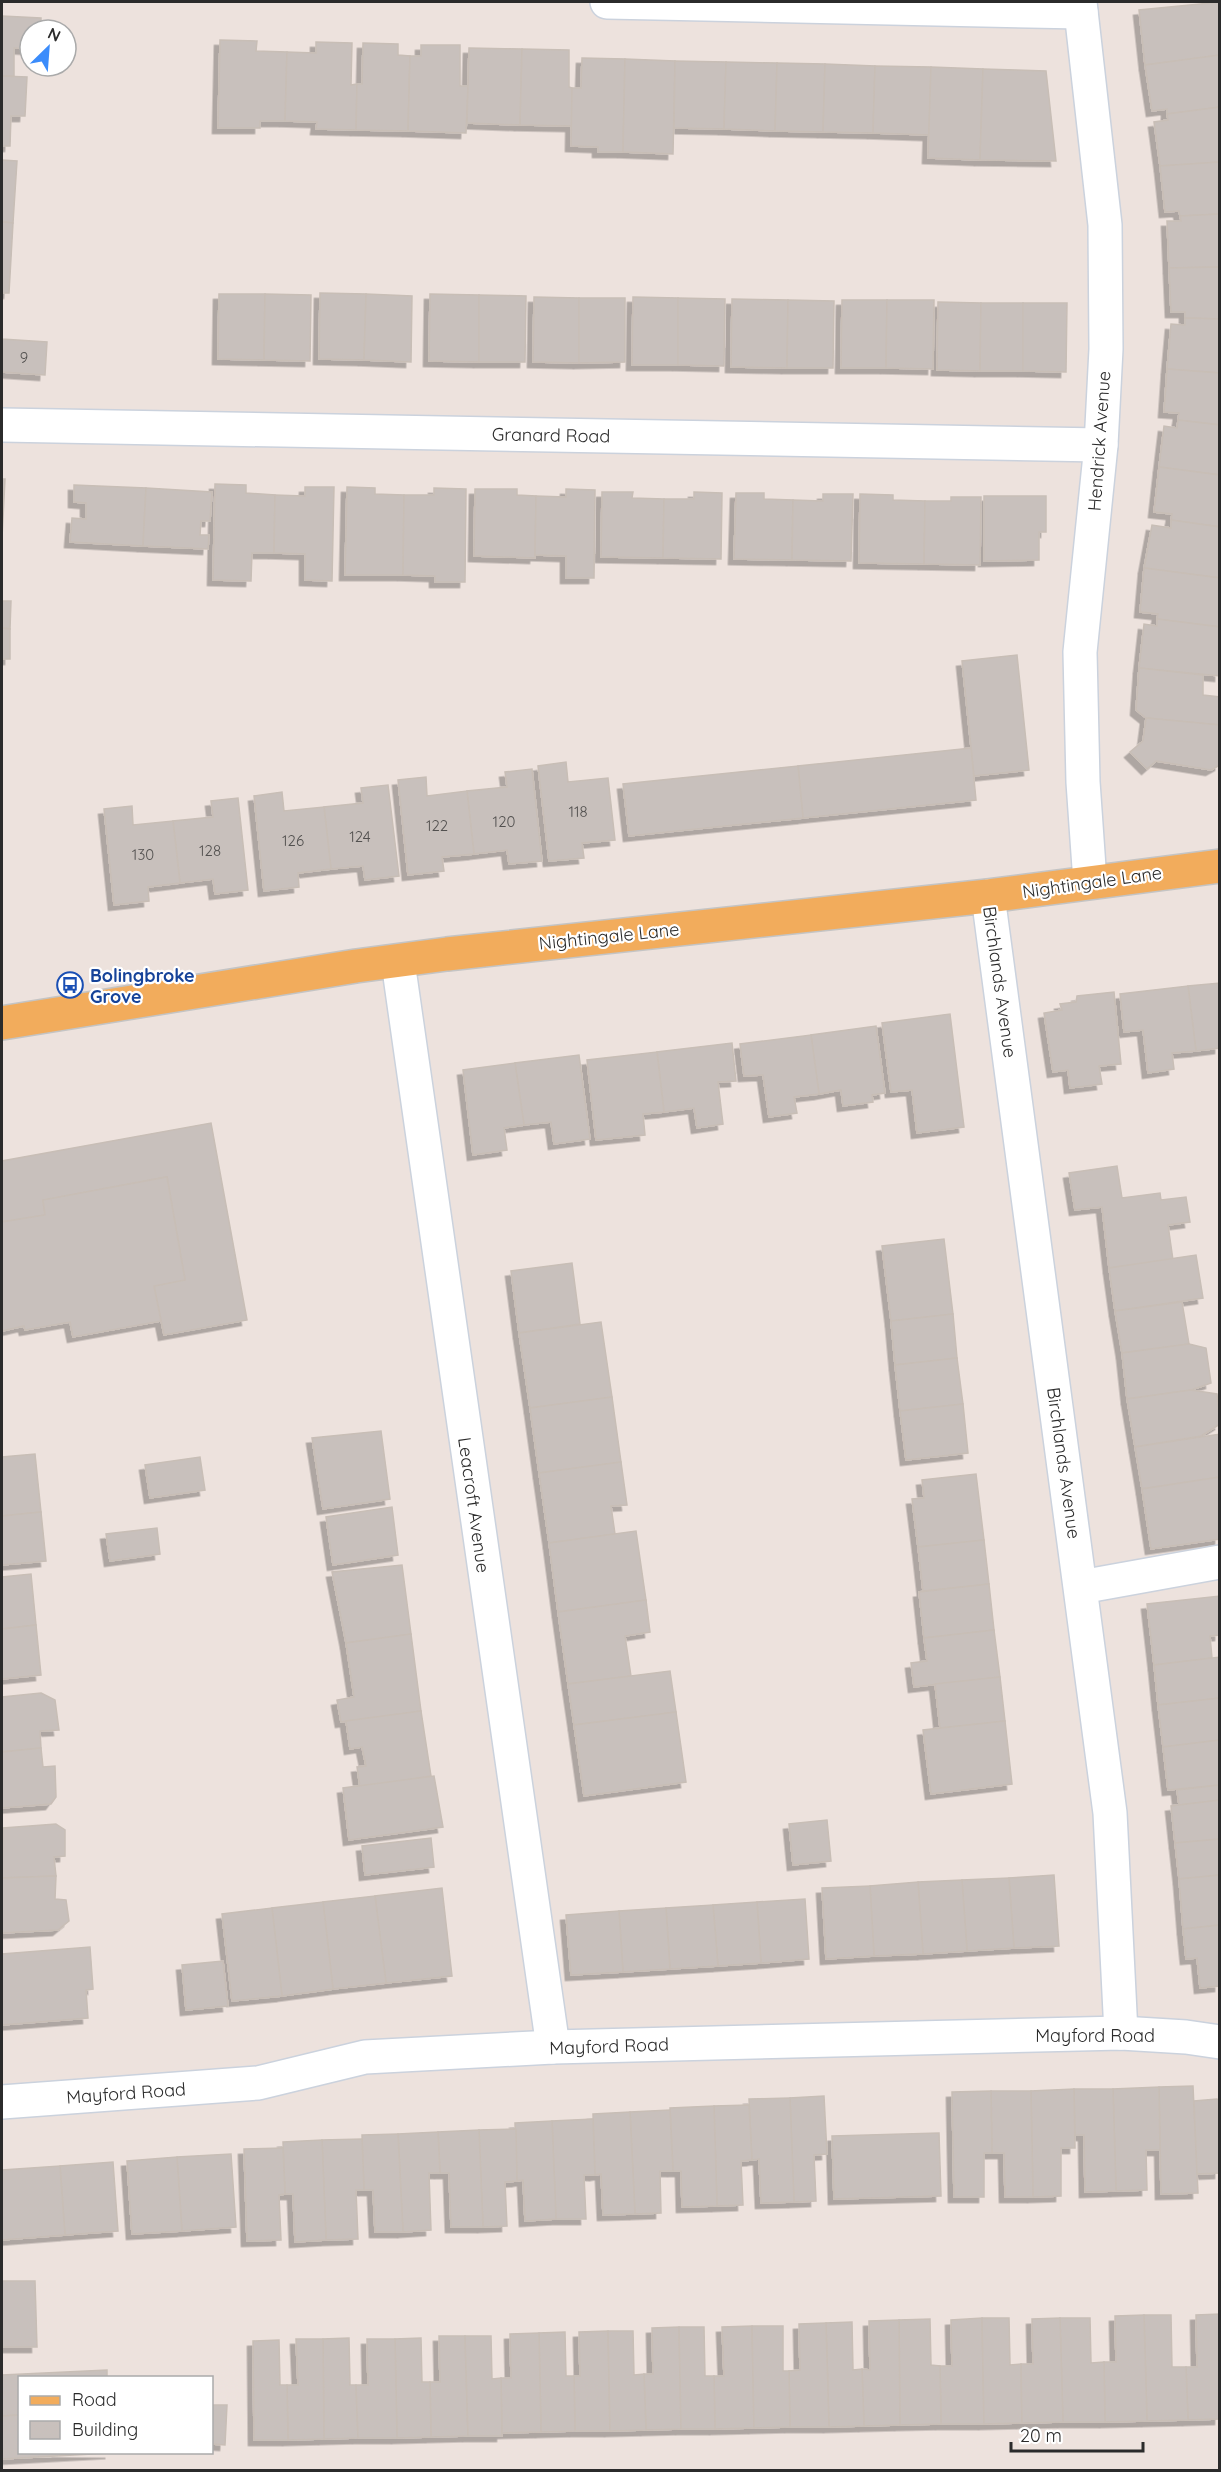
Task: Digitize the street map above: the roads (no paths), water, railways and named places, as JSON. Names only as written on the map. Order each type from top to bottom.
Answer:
[{"type":"main road","name":"Nightingale Lane","points":[[2,1023],[356,966],[447,954],[988,896],[1220,866]]},
{"type":"street","points":[[607,2],[1081,7]]},
{"type":"street","name":"Hendrick Avenue","points":[[1081,7],[1106,225],[1106,349],[1101,445],[1080,652],[1083,782],[1090,882]]},
{"type":"street","name":"Granard Road","points":[[2,424],[1101,445]]},
{"type":"street","name":"Birchlands Avenue","points":[[988,896],[1110,1813],[1121,2033]]},
{"type":"street","name":"Leacroft Avenue","points":[[398,962],[553,2048]]},
{"type":"street","points":[[1081,1587],[1220,1562]]},
{"type":"street","name":"Mayford Road","points":[[2,2102],[258,2083],[365,2057],[553,2048],[1121,2033],[1186,2037],[1220,2042]]},
{"type":"place","name":"Bolingbroke Grove","points":[[70,985]]}]
